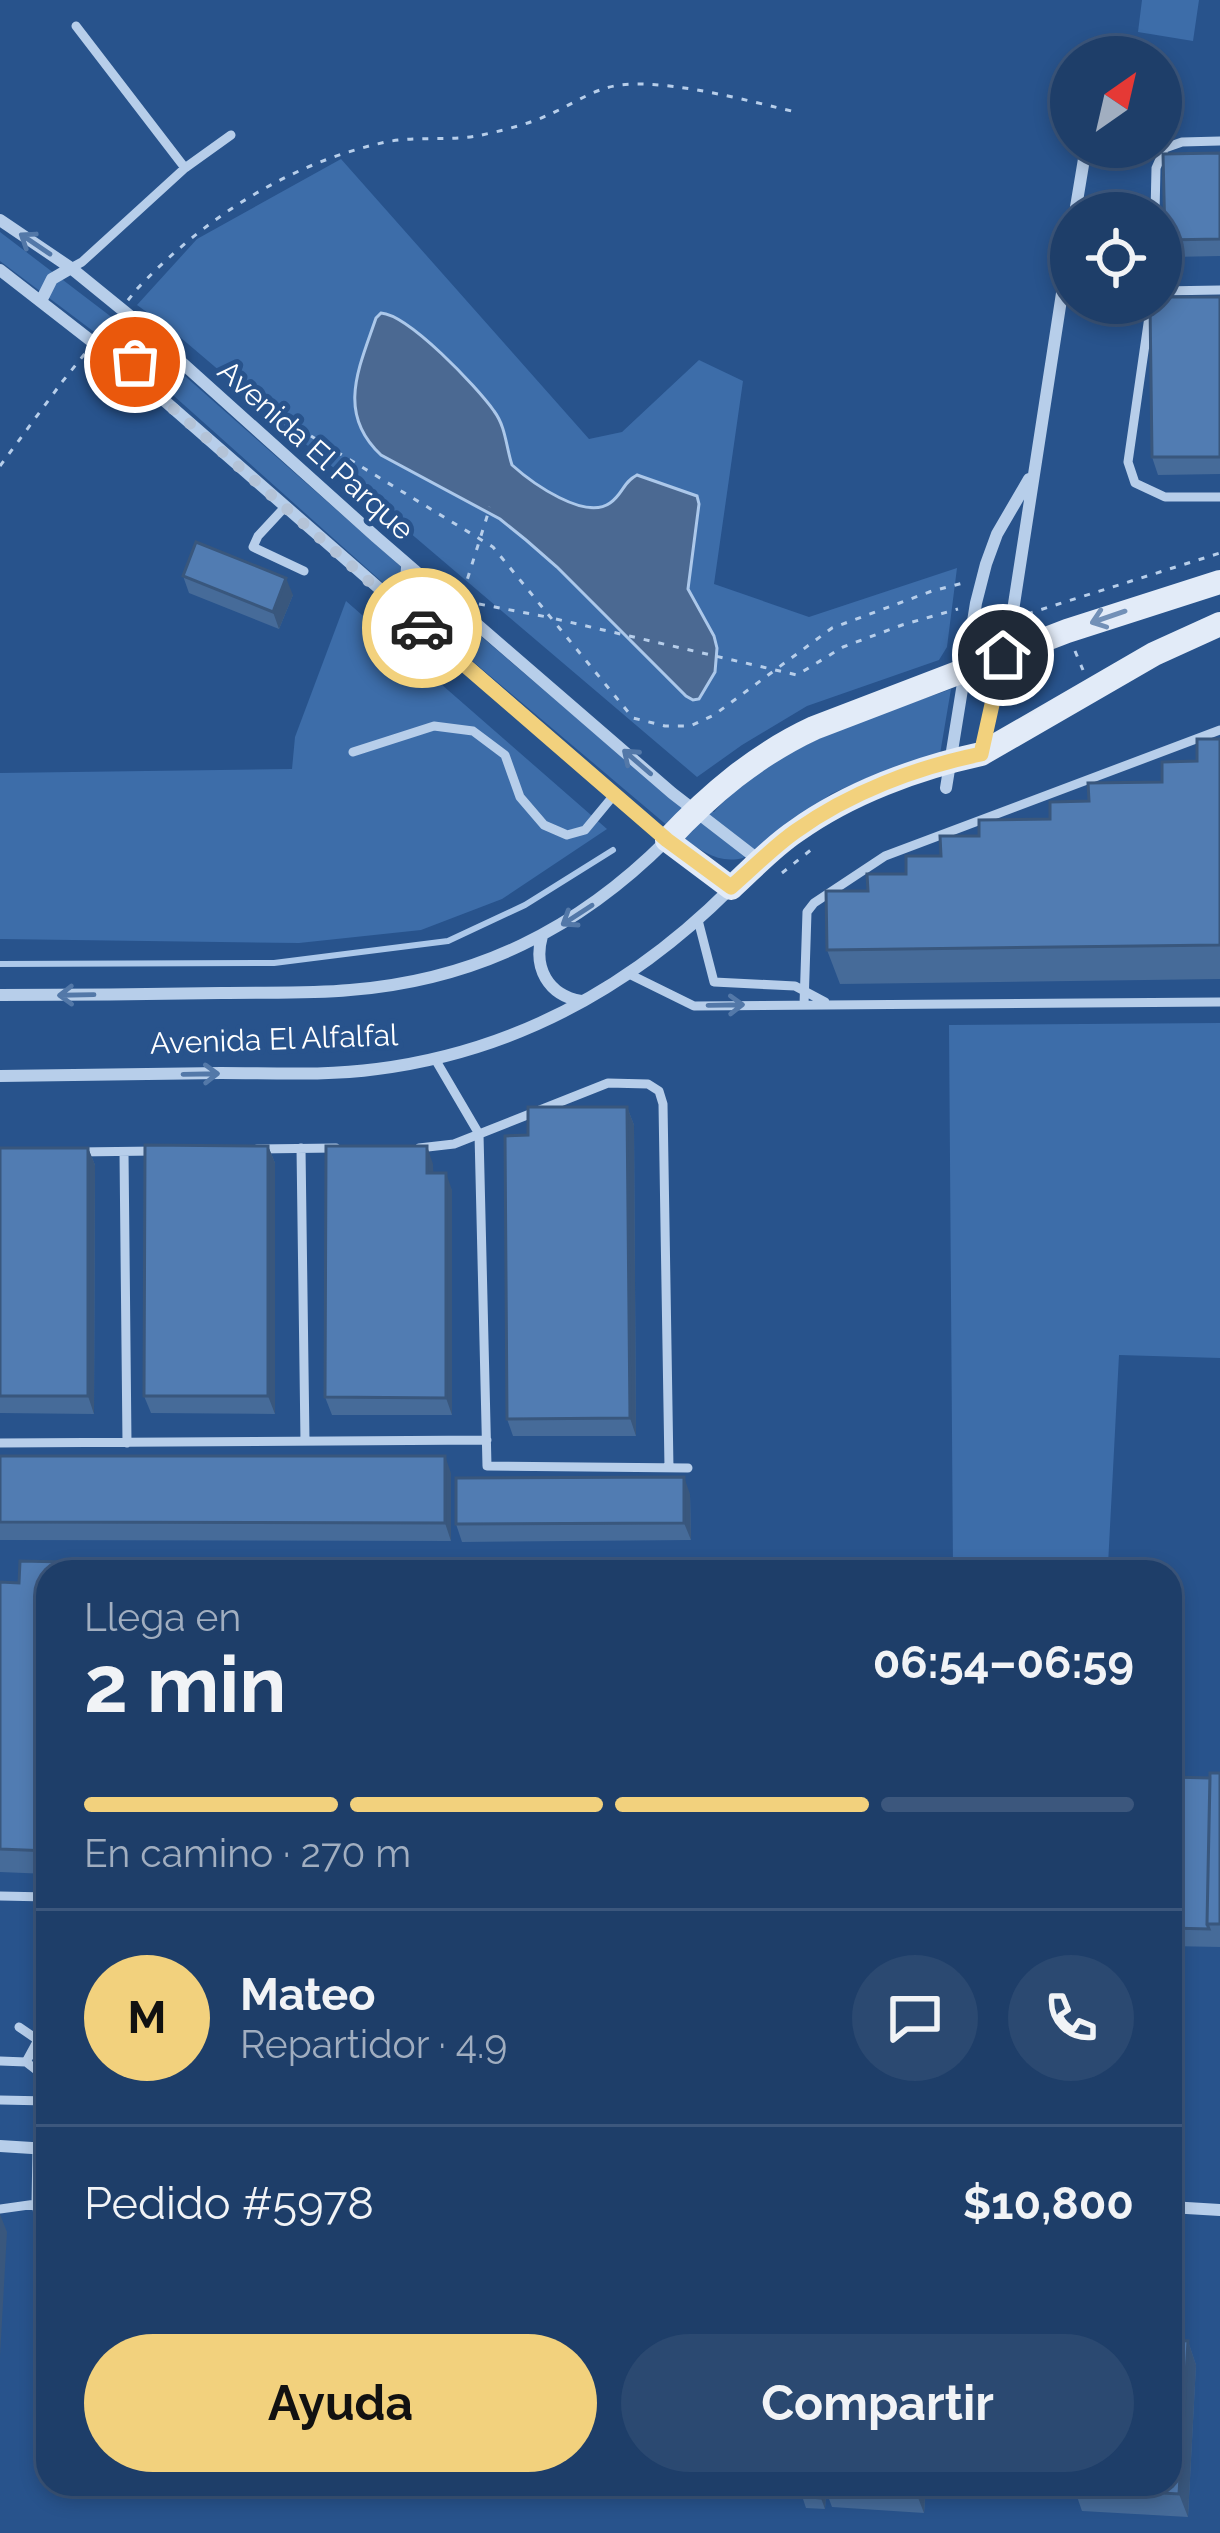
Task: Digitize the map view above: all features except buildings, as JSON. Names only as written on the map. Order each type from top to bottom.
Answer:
[{"type":"street","name":"Avenida El Parque","points":[[0,220],[70,268],[166,348],[406,564],[694,811],[772,866]]},
{"type":"street","points":[[41,301],[52,279],[70,268]]},
{"type":"street","name":"Avenida El Parque","points":[[0,270],[135,375],[667,840]]},
{"type":"street","points":[[981,754],[1017,589],[1062,324]]},
{"type":"street","points":[[135,375],[135,362],[143,351],[166,348]]},
{"type":"street","points":[[946,788],[982,578],[997,534],[1035,468]]},
{"type":"street","points":[[382,593],[402,584],[406,564]]},
{"type":"street","name":"Avenida El Alfalfal","points":[[0,995],[327,991],[379,987],[468,968],[542,936],[604,897],[694,811],[784,742],[1067,631],[1220,582]]},
{"type":"street","name":"Avenida El Alfalfal","points":[[0,1076],[357,1071],[435,1059],[516,1034],[586,1001],[628,974],[680,936],[731,887],[772,866],[796,830],[822,814],[883,785],[981,754],[1154,654],[1220,624]]},
{"type":"street","points":[[667,840],[731,887]]},
{"type":"street","points":[[542,936],[539,965],[548,983],[561,995],[586,1001]]},
{"type":"street","points":[[0,2146],[36,2148]]},
{"type":"street","points":[[1182,2208],[1220,2210]]},
{"type":"lane","points":[[76,26],[185,168]]},
{"type":"lane","points":[[70,268],[185,168],[231,135]]},
{"type":"lane","points":[[1155,192],[1156,168],[1165,148],[1182,142],[1220,141]]},
{"type":"lane","points":[[1182,291],[1220,290]]},
{"type":"lane","points":[[1148,324],[1128,462],[1135,483],[1165,497],[1220,497]]},
{"type":"lane","points":[[284,508],[254,547],[304,571]]},
{"type":"lane","points":[[353,752],[434,726],[473,731],[505,755],[520,797],[544,825],[567,835],[585,830],[614,795]]},
{"type":"lane","points":[[804,1005],[807,912],[885,856],[1220,730]]},
{"type":"lane","points":[[698,920],[714,982],[795,986],[830,1004]]},
{"type":"lane","points":[[628,974],[694,1006],[1220,1002]]},
{"type":"lane","points":[[435,1059],[479,1134],[487,1466],[688,1468]]},
{"type":"lane","points":[[403,1148],[439,1147],[608,1083],[648,1084],[659,1091],[663,1104],[669,1468]]},
{"type":"lane","points":[[301,1148],[304,1441]]},
{"type":"lane","points":[[235,1149],[342,1148]]},
{"type":"lane","points":[[62,1152],[168,1151]]},
{"type":"lane","points":[[124,1152],[127,1443]]},
{"type":"lane","points":[[0,1443],[487,1440]]},
{"type":"lane","points":[[0,1896],[36,1897]]},
{"type":"lane","points":[[20,2027],[36,2039]]},
{"type":"lane","points":[[26,2062],[36,2044]]},
{"type":"lane","points":[[0,2061],[26,2062],[36,2070]]},
{"type":"lane","points":[[0,2100],[36,2101]]},
{"type":"lane","points":[[0,2209],[36,2204]]},
{"type":"path","points":[[0,466],[136,289],[198,231],[280,180],[390,141],[475,136],[542,118],[609,87],[659,85],[796,112]]},
{"type":"path","points":[[239,392],[493,547],[634,718],[690,725],[714,715],[832,628],[932,590],[982,578]]},
{"type":"path","points":[[462,594],[490,506]]},
{"type":"path","points":[[1017,589],[1024,589],[1021,616],[1220,554]]},
{"type":"path","points":[[472,602],[797,675],[843,647],[976,603]]},
{"type":"path","points":[[1057,605],[1091,692]]},
{"type":"path","points":[[772,866],[819,843]]},
{"type":"shaded area","points":[[1142,0],[1199,0],[1193,41],[1138,32]]},
{"type":"shaded area","points":[[341,159],[589,439],[622,432],[699,360],[743,381],[714,584],[809,617],[957,568],[947,647],[939,660],[807,706],[697,777],[137,305],[197,239]]},
{"type":"shaded area","points":[[0,232],[160,354],[450,610],[686,806],[714,812],[764,769],[793,752],[856,723],[951,689],[940,754],[831,794],[743,858],[718,858],[704,852],[437,631],[146,371],[0,261]]},
{"type":"shaded area","points":[[381,313],[425,339],[473,386],[498,417],[512,465],[545,490],[573,504],[599,507],[610,503],[637,475],[697,496],[688,589],[717,648],[715,672],[699,699],[686,696],[557,567],[500,519],[381,455],[367,439],[359,423],[355,389]]},
{"type":"shaded area","points":[[346,601],[607,829],[502,899],[421,930],[299,943],[0,939],[0,773],[292,769],[295,737]]},
{"type":"shaded area","points":[[1220,1023],[1220,1358],[1119,1355],[1108,1560],[953,1560],[949,1025]]},
{"type":"waterway","points":[[0,964],[274,963],[448,941],[525,905],[613,850]]},
{"type":"way so far","points":[[135,362],[135,375],[422,628]]},
{"type":"route","points":[[422,628],[667,840],[731,887],[796,830],[844,802],[951,760],[981,754],[1003,655]]}]
